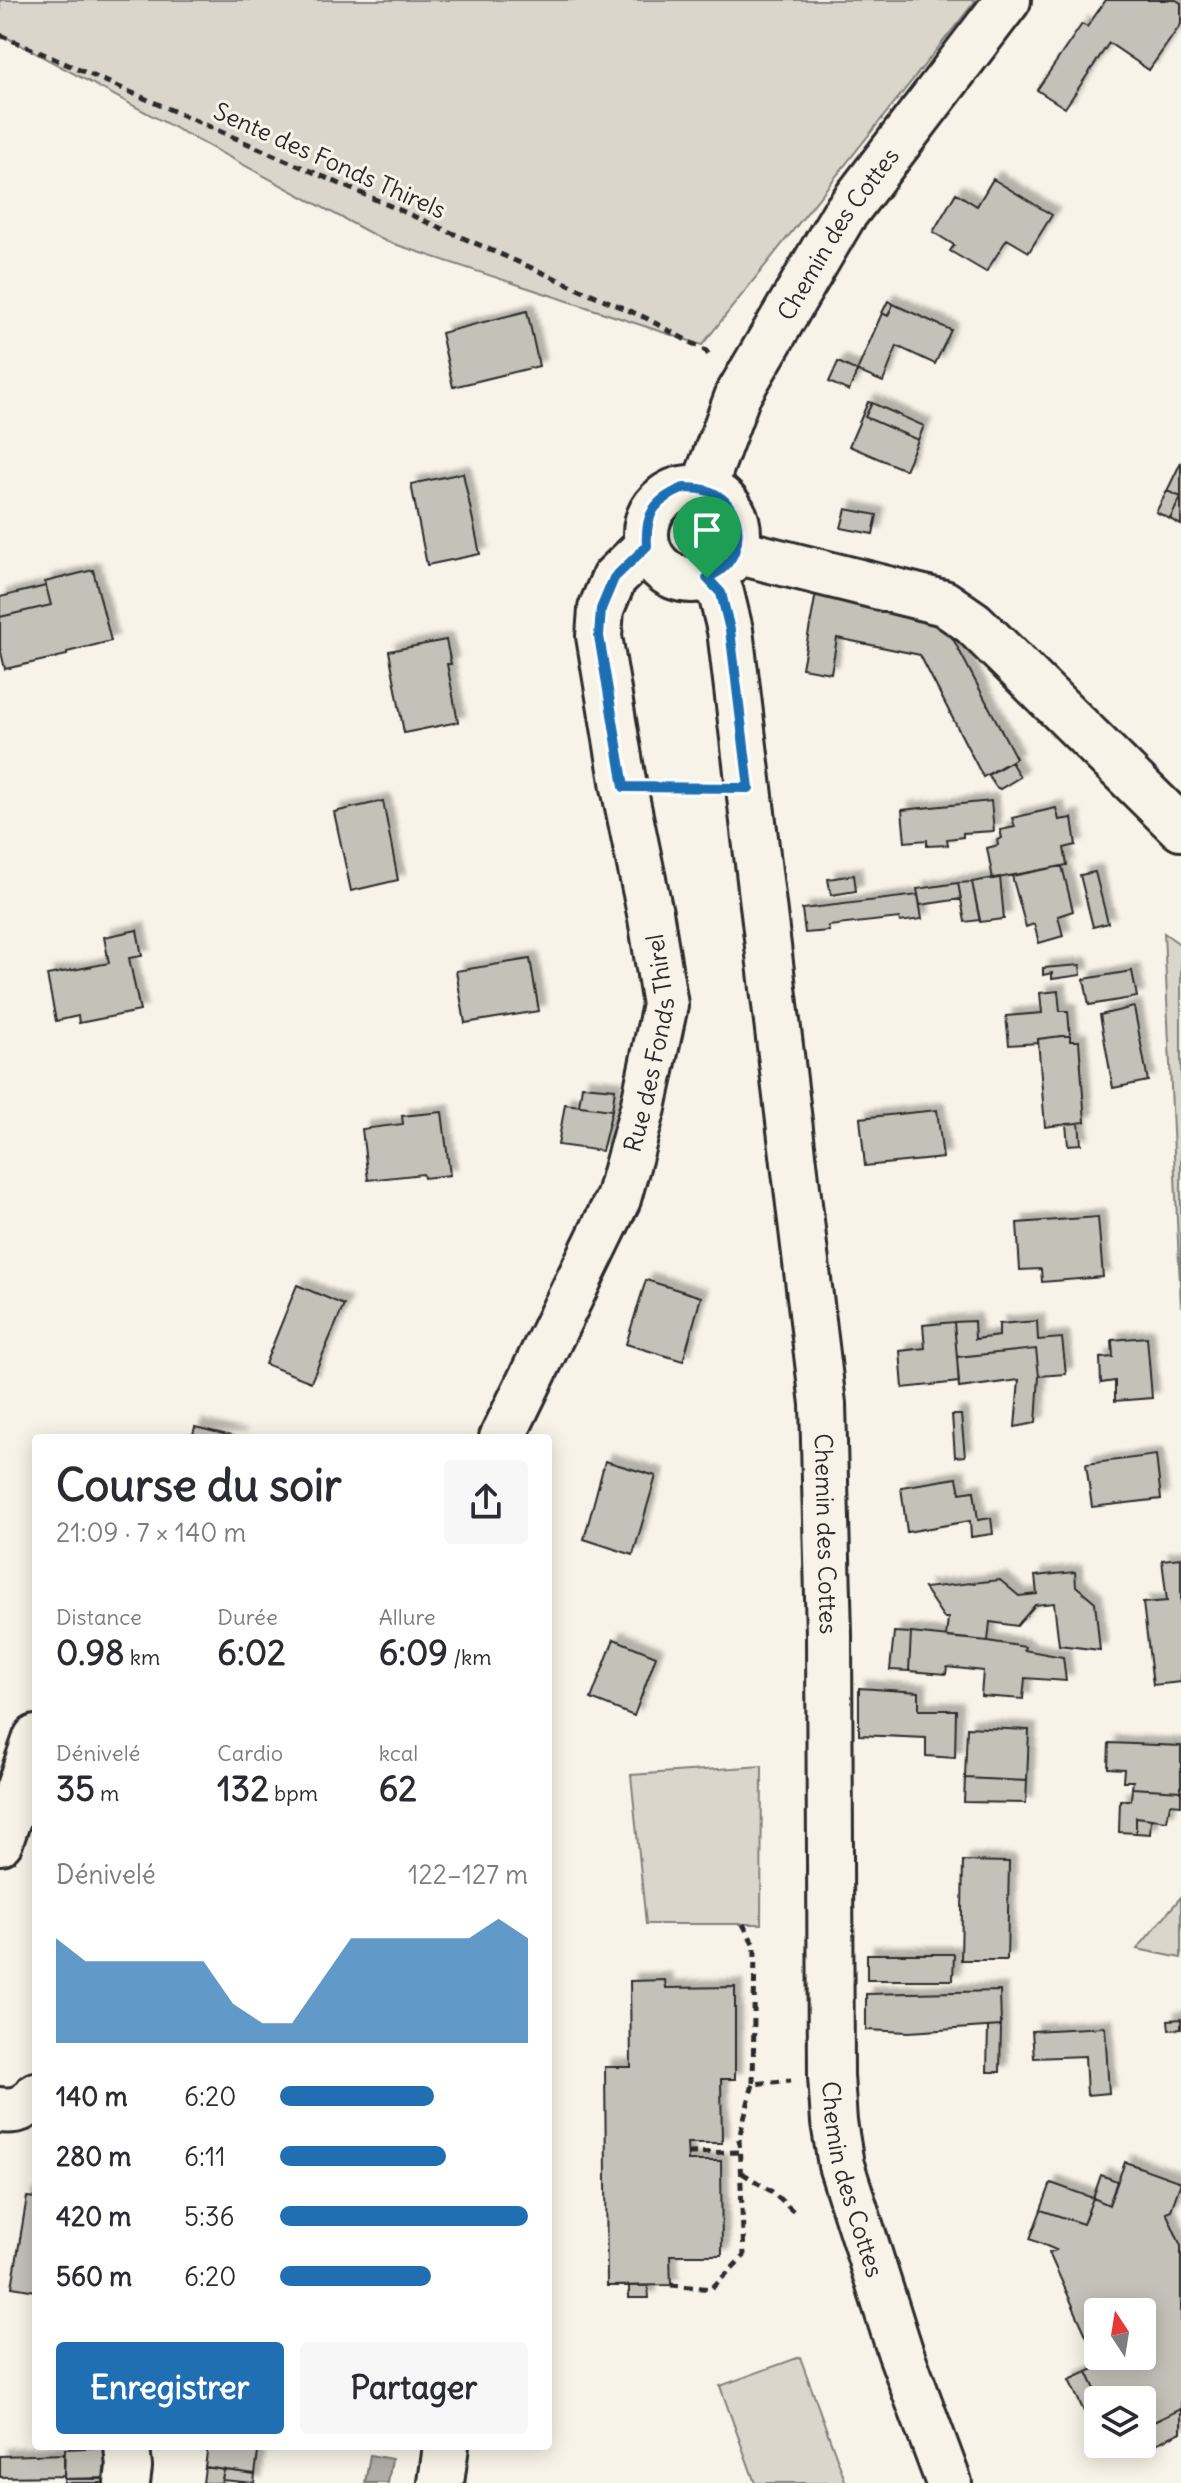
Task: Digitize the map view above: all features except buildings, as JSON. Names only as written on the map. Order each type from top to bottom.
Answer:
[{"type":"street","name":"Chemin des Cottes","points":[[703,489],[738,395],[843,216],[1008,0]]},
{"type":"street","points":[[684,488],[703,489],[721,498],[734,512],[739,531],[721,564],[692,580],[677,578],[653,560],[647,546],[646,527],[653,509],[666,495],[684,488]]},
{"type":"street","name":"Rue des Fonds Thirel","points":[[504,1434],[618,1199],[643,1108],[665,1005],[599,636],[601,609],[614,578],[647,546]]},
{"type":"street","name":"Chemin des Cottes","points":[[721,564],[721,593],[730,630],[823,1404],[829,1635],[831,2076],[834,2122],[841,2165],[900,2351],[949,2483]]},
{"type":"street","points":[[721,564],[944,603],[973,623],[1181,828]]},
{"type":"street","points":[[0,1842],[32,1750]]},
{"type":"street","points":[[0,2110],[16,2110],[32,2102]]},
{"type":"street","points":[[127,2450],[127,2483]]},
{"type":"street","points":[[441,2483],[445,2450]]},
{"type":"path","name":"Sente des Fonds Thirels","points":[[0,35],[646,318],[706,351]]},
{"type":"path","points":[[624,787],[749,788]]},
{"type":"path","points":[[671,2285],[711,2289],[744,2256],[739,2138],[753,2084],[755,1947],[743,1924]]},
{"type":"path","points":[[753,2084],[831,2076]]},
{"type":"path","points":[[688,2153],[740,2152]]},
{"type":"path","points":[[741,2172],[771,2191],[795,2213]]},
{"type":"shaded area","points":[[0,0],[976,0],[702,345],[385,241],[0,34]]},
{"type":"shaded area","points":[[1164,933],[1181,945],[1181,1307]]},
{"type":"shaded area","points":[[762,1766],[761,1924],[646,1924],[631,1775]]},
{"type":"shaded area","points":[[1181,1897],[1181,1958],[1137,1949]]},
{"type":"shaded area","points":[[800,2357],[846,2483],[755,2483],[720,2386]]},
{"type":"shaded area","points":[[370,2455],[392,2459],[388,2483],[365,2483]]},
{"type":"route","points":[[684,488],[703,489],[721,498],[734,512],[739,531],[735,551],[724,567],[707,578],[721,593],[730,630],[749,788],[624,787],[599,636],[601,609],[614,578],[647,546],[646,527],[653,509],[666,495],[684,488]]}]
